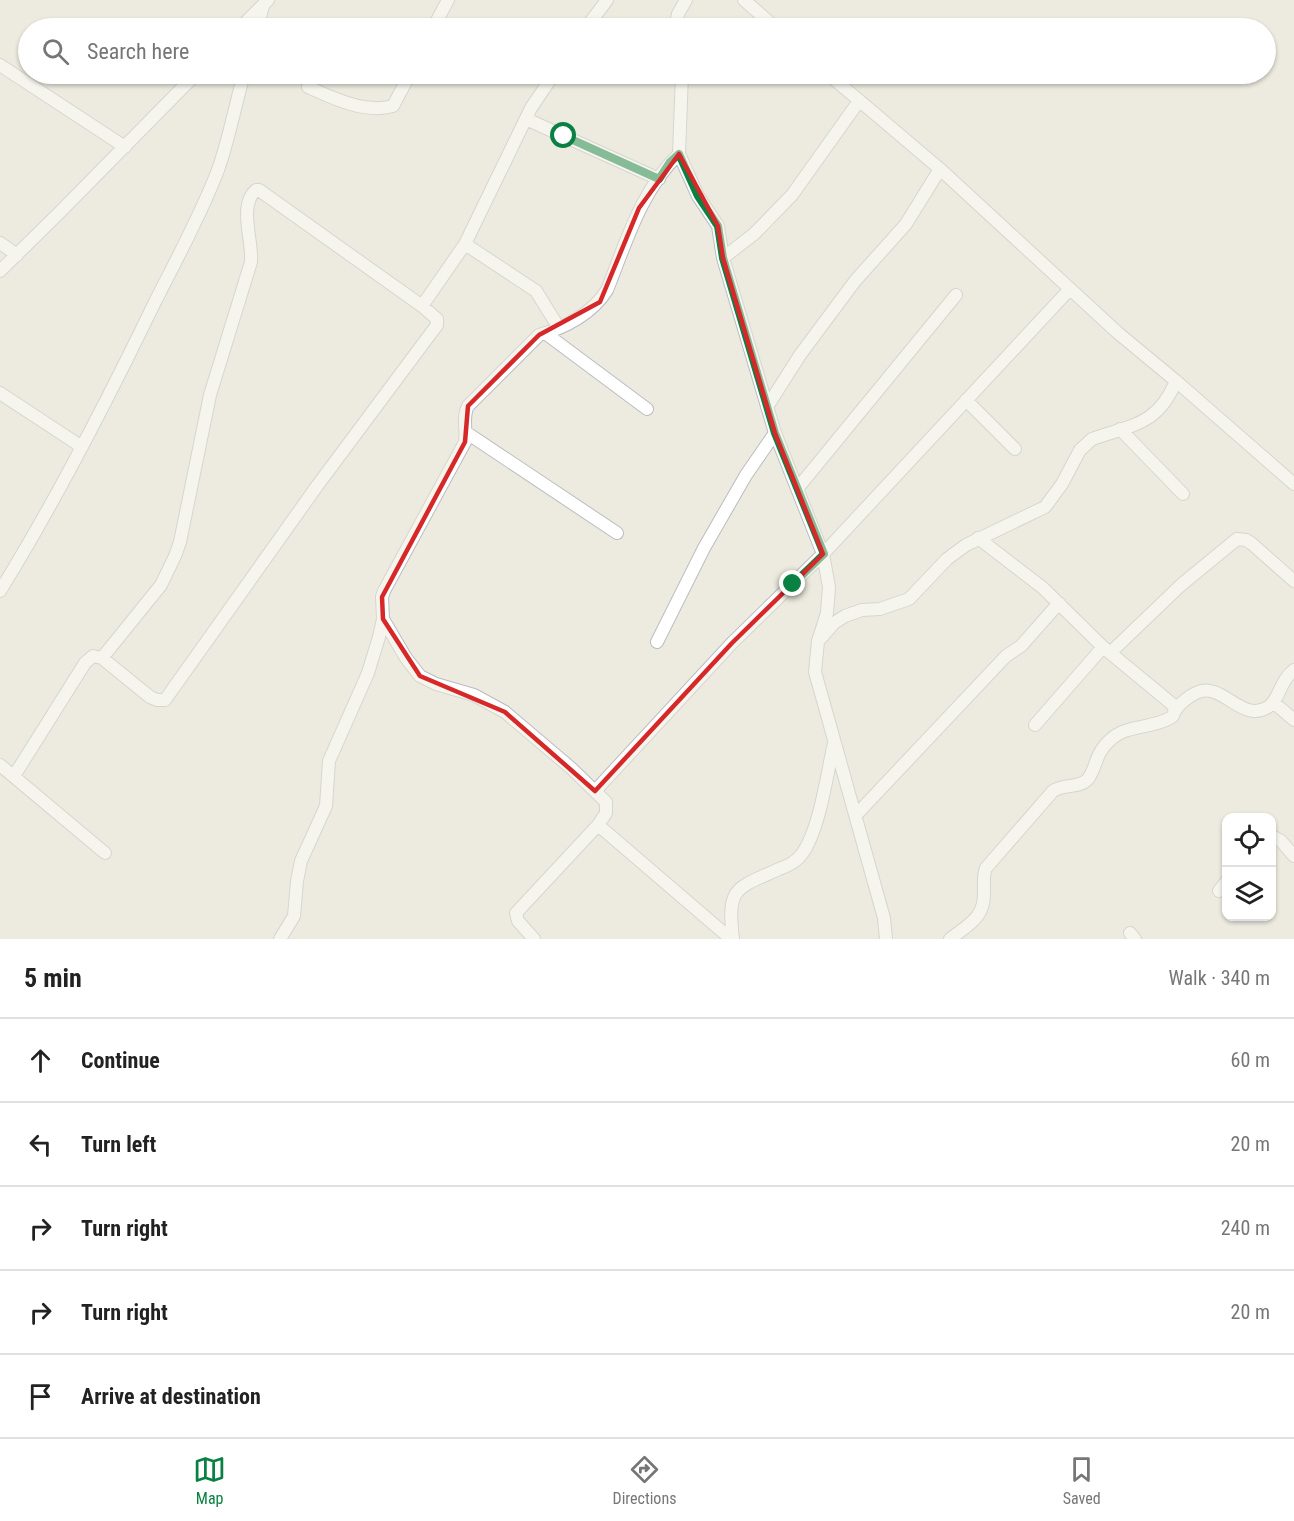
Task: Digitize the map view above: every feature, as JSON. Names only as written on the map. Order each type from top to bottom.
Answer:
[{"type":"street","points":[[438,18],[448,0]]},
{"type":"street","points":[[594,18],[607,0]]},
{"type":"street","points":[[677,18],[686,0]]},
{"type":"street","points":[[744,0],[765,18]]},
{"type":"street","points":[[250,18],[266,2]]},
{"type":"street","points":[[260,18],[266,2]]},
{"type":"street","points":[[0,65],[18,77]]},
{"type":"street","points":[[29,84],[125,147]]},
{"type":"street","points":[[0,271],[186,84]]},
{"type":"street","points":[[0,591],[41,525],[82,447],[208,193],[227,143],[242,84]]},
{"type":"street","points":[[308,87],[359,106],[384,108],[393,106],[405,84]]},
{"type":"street","points":[[422,306],[465,244],[526,119],[548,84]]},
{"type":"street","points":[[682,84],[679,154],[698,196],[718,226],[723,258],[775,433],[824,554],[829,587],[828,604],[818,641],[815,672],[884,918],[886,939]]},
{"type":"street","points":[[839,84],[940,169],[1069,290],[1294,484]]},
{"type":"street","points":[[723,258],[754,234],[792,195],[859,101]]},
{"type":"street","points":[[526,119],[659,179]]},
{"type":"street","points":[[280,939],[294,916],[301,861],[326,807],[329,761],[368,672],[383,619],[384,591],[465,442],[467,433],[464,412],[539,334],[559,328],[600,302],[607,290],[639,208],[670,162],[679,154]]},
{"type":"street","points":[[767,407],[806,345],[855,281],[906,224],[940,169]]},
{"type":"street","points":[[14,776],[85,663],[93,656],[102,658],[150,697],[165,700],[317,486],[437,326],[437,319],[422,306],[259,190],[252,192],[246,218],[252,245],[251,262],[210,395],[180,542],[161,585],[102,658]]},
{"type":"street","points":[[0,243],[17,255]]},
{"type":"street","points":[[465,244],[536,291],[559,328]]},
{"type":"street","points":[[595,791],[732,643],[824,554],[1069,290]]},
{"type":"street","points":[[798,489],[956,295]]},
{"type":"street","points":[[545,333],[647,409]]},
{"type":"street","points":[[818,641],[834,623],[845,616],[862,610],[880,609],[909,599],[947,559],[966,545],[1046,507],[1062,484],[1084,444],[1153,416],[1166,400],[1176,381]]},
{"type":"street","points":[[0,393],[82,447]]},
{"type":"street","points":[[966,400],[1015,449]]},
{"type":"street","points":[[1120,429],[1183,494]]},
{"type":"street","points":[[467,433],[617,533]]},
{"type":"street","points":[[657,642],[704,548],[746,475],[775,433]]},
{"type":"street","points":[[978,538],[1043,588],[1106,650],[1172,704],[1175,710]]},
{"type":"street","points":[[1035,724],[1106,650],[1237,538],[1251,543],[1294,581]]},
{"type":"street","points":[[856,815],[1059,603]]},
{"type":"street","points":[[383,619],[406,658],[420,676],[436,684],[474,695],[505,712],[571,768],[606,802],[608,808],[598,825],[516,913],[518,921],[534,939]]},
{"type":"street","points":[[950,939],[982,912],[986,868],[1053,791],[1059,787],[1087,780],[1101,751],[1118,734],[1169,719],[1175,710],[1193,694],[1202,690],[1211,690],[1221,694],[1243,708],[1257,710],[1267,707],[1273,702],[1283,680],[1294,670]]},
{"type":"street","points":[[1273,702],[1294,720]]},
{"type":"street","points":[[732,939],[730,912],[734,897],[740,888],[787,866],[801,856],[809,843],[819,811],[834,742]]},
{"type":"street","points":[[0,765],[105,854]]},
{"type":"street","points":[[598,825],[732,939]]},
{"type":"street","points":[[1276,838],[1294,856]]},
{"type":"highlighted area","points":[[679,154],[718,226],[723,258],[775,433],[823,554],[732,643],[595,791],[505,712],[420,676],[383,619],[382,597],[465,442],[468,406],[539,335],[600,302],[639,208]]},
{"type":"route","points":[[564,136],[659,179],[670,162],[679,154],[698,196],[718,226],[723,258],[775,433],[824,554],[793,584]]}]
